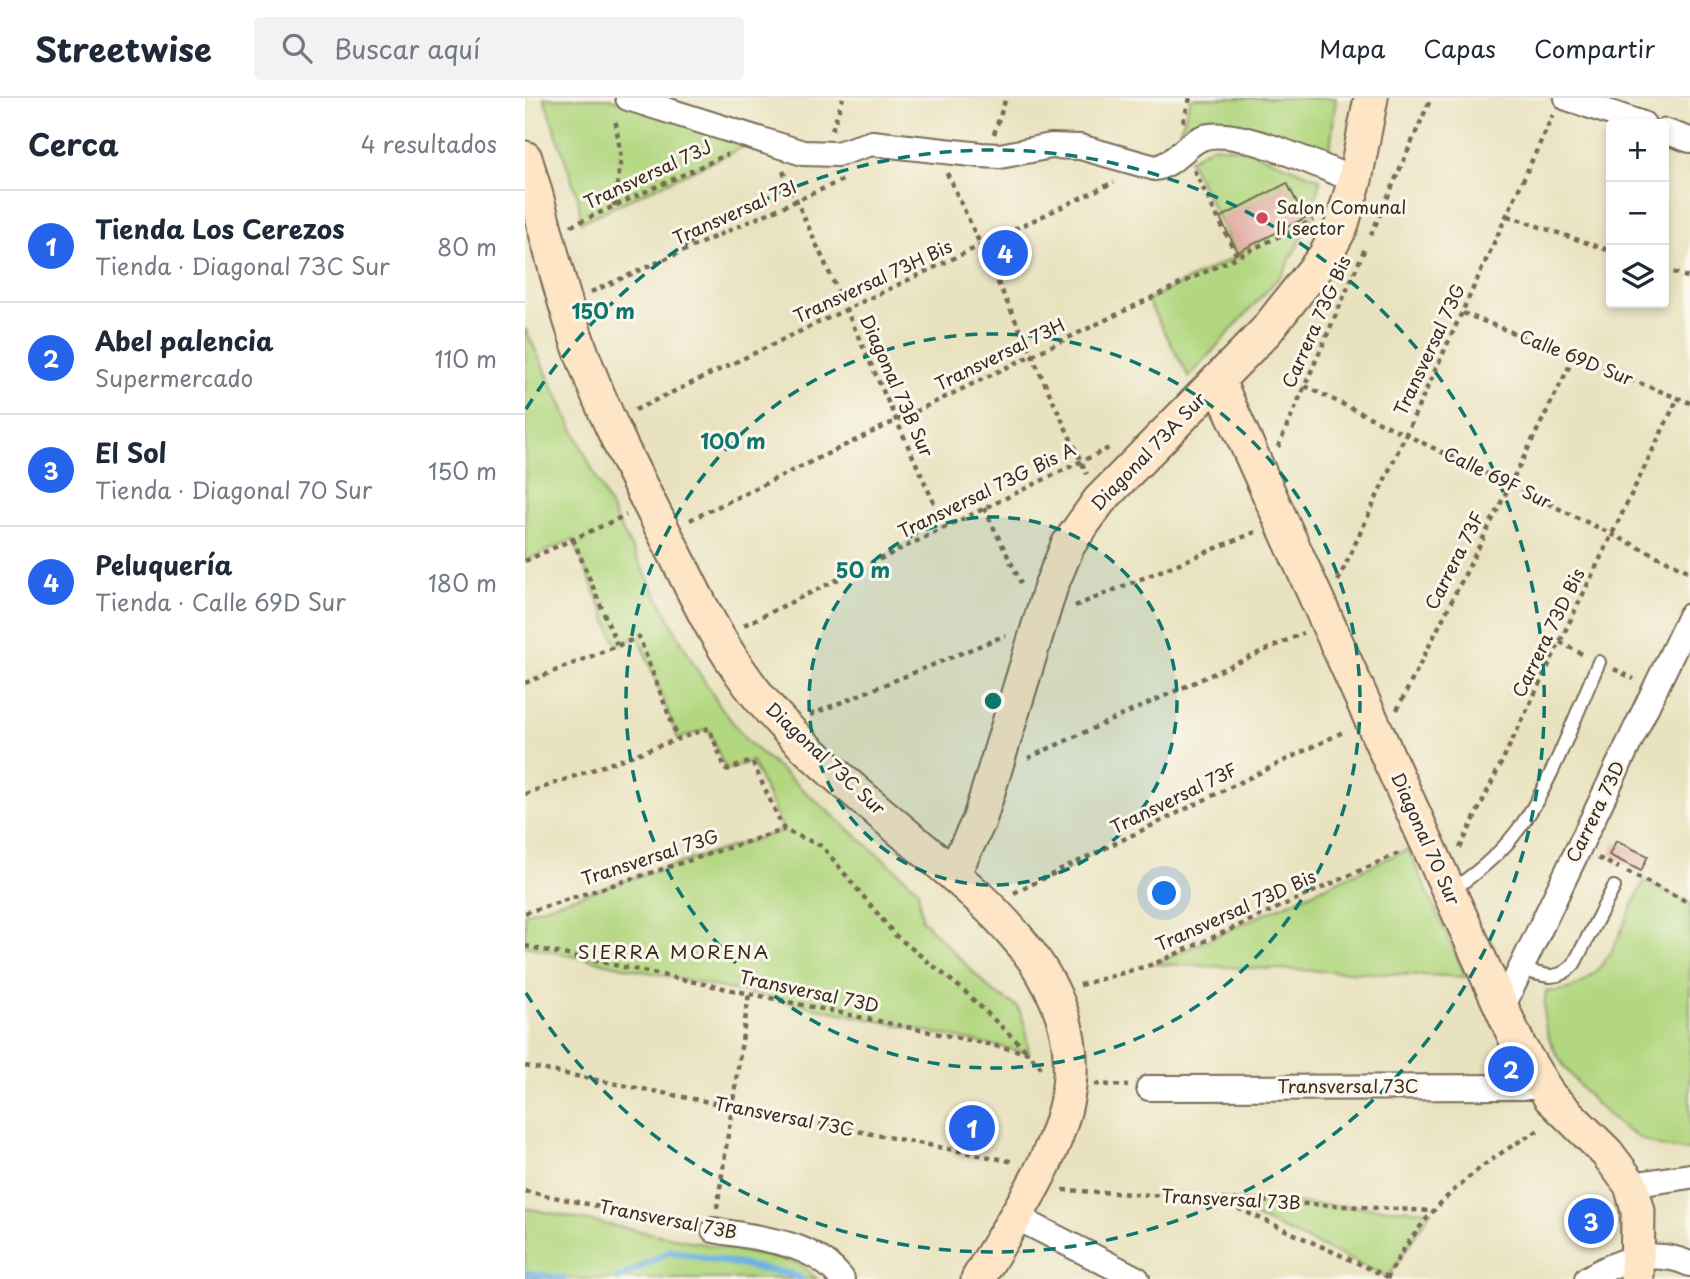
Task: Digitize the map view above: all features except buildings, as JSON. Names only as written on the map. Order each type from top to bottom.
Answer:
[{"type":"street","name":"Diagonal 73A Sur","points":[[953,874],[970,844],[995,773],[1040,621],[1068,545],[1099,500],[1219,381],[1287,308],[1313,274],[1337,234],[1352,192],[1371,98]]},
{"type":"street","points":[[620,104],[765,140],[803,153],[824,156],[872,143],[987,155],[1051,146],[1080,147],[1147,167],[1164,166],[1210,135],[1229,137],[1289,155],[1352,192]]},
{"type":"street","points":[[1562,104],[1623,119]]},
{"type":"street","points":[[1669,133],[1690,140]]},
{"type":"street","name":"Diagonal 73C Sur","points":[[525,158],[565,304],[611,421],[656,518],[718,638],[740,672],[785,725],[989,905],[1027,947],[1052,993],[1068,1043],[1068,1090],[1055,1140],[978,1279]]},
{"type":"street","name":"Diagonal 70 Sur","points":[[1219,381],[1502,1008],[1543,1087],[1566,1115],[1607,1153],[1631,1185],[1638,1211],[1637,1268]]},
{"type":"street","name":"Carrera 73D","points":[[1502,1008],[1690,617]]},
{"type":"street","name":"Transversal 73C","points":[[1149,1088],[1543,1087]]},
{"type":"street","points":[[1631,1185],[1690,1176]]},
{"type":"street","points":[[1029,1190],[1137,1279]]},
{"type":"street","name":"Transversal 73B","points":[[714,1230],[799,1246],[820,1256],[842,1279]]},
{"type":"street","points":[[1587,1279],[1637,1268],[1660,1256],[1690,1264]]},
{"type":"lane","points":[[1447,887],[1495,857],[1515,834],[1537,796],[1599,662]]},
{"type":"lane","points":[[1521,969],[1557,978],[1565,974],[1579,956],[1613,887]]},
{"type":"path","points":[[824,156],[843,98]]},
{"type":"path","points":[[987,155],[1006,98]]},
{"type":"path","name":"Carrera 73G Bis","points":[[1263,481],[1431,98]]},
{"type":"path","points":[[614,206],[621,159],[620,104]]},
{"type":"path","name":"Transversal 73G","points":[[1325,618],[1406,435],[1562,104]]},
{"type":"path","name":"Diagonal 73B Sur","points":[[765,140],[796,200],[945,527]]},
{"type":"path","name":"Transversal 73J","points":[[547,237],[765,140]]},
{"type":"path","points":[[937,150],[1099,500]]},
{"type":"path","points":[[1185,150],[1237,257]]},
{"type":"path","name":"Transversal 73H Bis","points":[[611,421],[1147,167]]},
{"type":"path","name":"Transversal 73I","points":[[565,304],[856,174]]},
{"type":"path","name":"Transversal 73H","points":[[525,561],[572,539],[656,518],[897,421],[1237,257],[1352,192]]},
{"type":"path","points":[[1508,216],[1606,249]]},
{"type":"path","points":[[1669,271],[1690,278]]},
{"type":"path","name":"Calle 69D Sur","points":[[1463,313],[1690,403]]},
{"type":"path","name":"Carrera 73F","points":[[1376,730],[1510,484],[1574,357]]},
{"type":"path","name":"Calle 69F Sur","points":[[1305,386],[1690,572]]},
{"type":"path","name":"Carrera 73D Bis","points":[[1447,887],[1678,398]]},
{"type":"path","name":"Transversal 73G Bis A","points":[[718,638],[1118,443]]},
{"type":"path","points":[[984,508],[1040,621]]},
{"type":"path","points":[[572,539],[617,645]]},
{"type":"path","points":[[995,773],[1325,618]]},
{"type":"path","points":[[525,682],[639,637],[678,739]]},
{"type":"path","points":[[525,794],[709,728],[726,770],[752,761],[784,830],[822,846],[895,934],[963,989],[1068,1090],[1149,1088]]},
{"type":"path","name":"Transversal 73F","points":[[989,905],[1376,730]]},
{"type":"path","name":"Transversal 73G","points":[[525,913],[784,830]]},
{"type":"path","name":"Transversal 73D Bis","points":[[1052,993],[1154,964],[1426,841]]},
{"type":"path","points":[[1579,849],[1690,903]]},
{"type":"path","name":"Transversal 73D","points":[[525,946],[1029,1054]]},
{"type":"path","points":[[714,1230],[749,994]]},
{"type":"path","name":"Transversal 73C","points":[[525,1066],[732,1107],[1029,1190]]},
{"type":"path","points":[[1216,1199],[1387,1278],[1397,1258],[1431,1211],[1478,1168],[1566,1115]]},
{"type":"path","name":"Transversal 73B","points":[[1029,1190],[1431,1211]]},
{"type":"path","name":"Transversal 73B","points":[[525,1191],[714,1230]]},
{"type":"green space","points":[[544,98],[609,98],[750,144],[581,222],[578,198]]},
{"type":"green space","points":[[1191,98],[1336,98],[1329,158],[1252,128],[1222,120],[1202,121],[1178,137]]},
{"type":"green space","points":[[1212,146],[1245,149],[1320,179],[1312,218],[1283,273],[1189,377],[1147,300],[1237,256],[1189,160]]},
{"type":"green space","points":[[525,328],[616,519],[693,663],[720,706],[748,742],[918,889],[922,920],[992,991],[1018,1007],[1025,1025],[1029,1053],[525,946],[525,913],[783,830],[752,761],[726,770],[708,729],[678,739],[639,637],[617,645],[573,539],[525,561]]},
{"type":"green space","points":[[1408,849],[1466,977],[1154,964]]},
{"type":"green space","points":[[1644,881],[1690,903],[1690,1150],[1650,1143],[1610,1117],[1568,1071],[1549,1038],[1545,1023],[1546,991],[1566,989],[1583,982],[1597,970],[1619,937]]},
{"type":"green space","points":[[1216,1199],[1431,1211],[1388,1277]]},
{"type":"green space","points":[[525,1208],[799,1263],[817,1279],[525,1279]]},
{"type":"waterway","points":[[618,1279],[670,1251],[794,1275],[800,1279]]},
{"type":"waterway","points":[[525,1273],[564,1279]]},
{"type":"place","name":"Salon Comunal II sector","points":[[1262,218]]},
{"type":"place","name":"Peluquería","points":[[1005,253]]},
{"type":"place","name":"Abel palencia","points":[[1511,1069]]},
{"type":"place","name":"Tienda Los Cerezos","points":[[972,1128]]},
{"type":"place","name":"El Sol","points":[[1591,1221]]},
{"type":"district","name":"SIERRA MORENA","points":[[674,952]]}]
